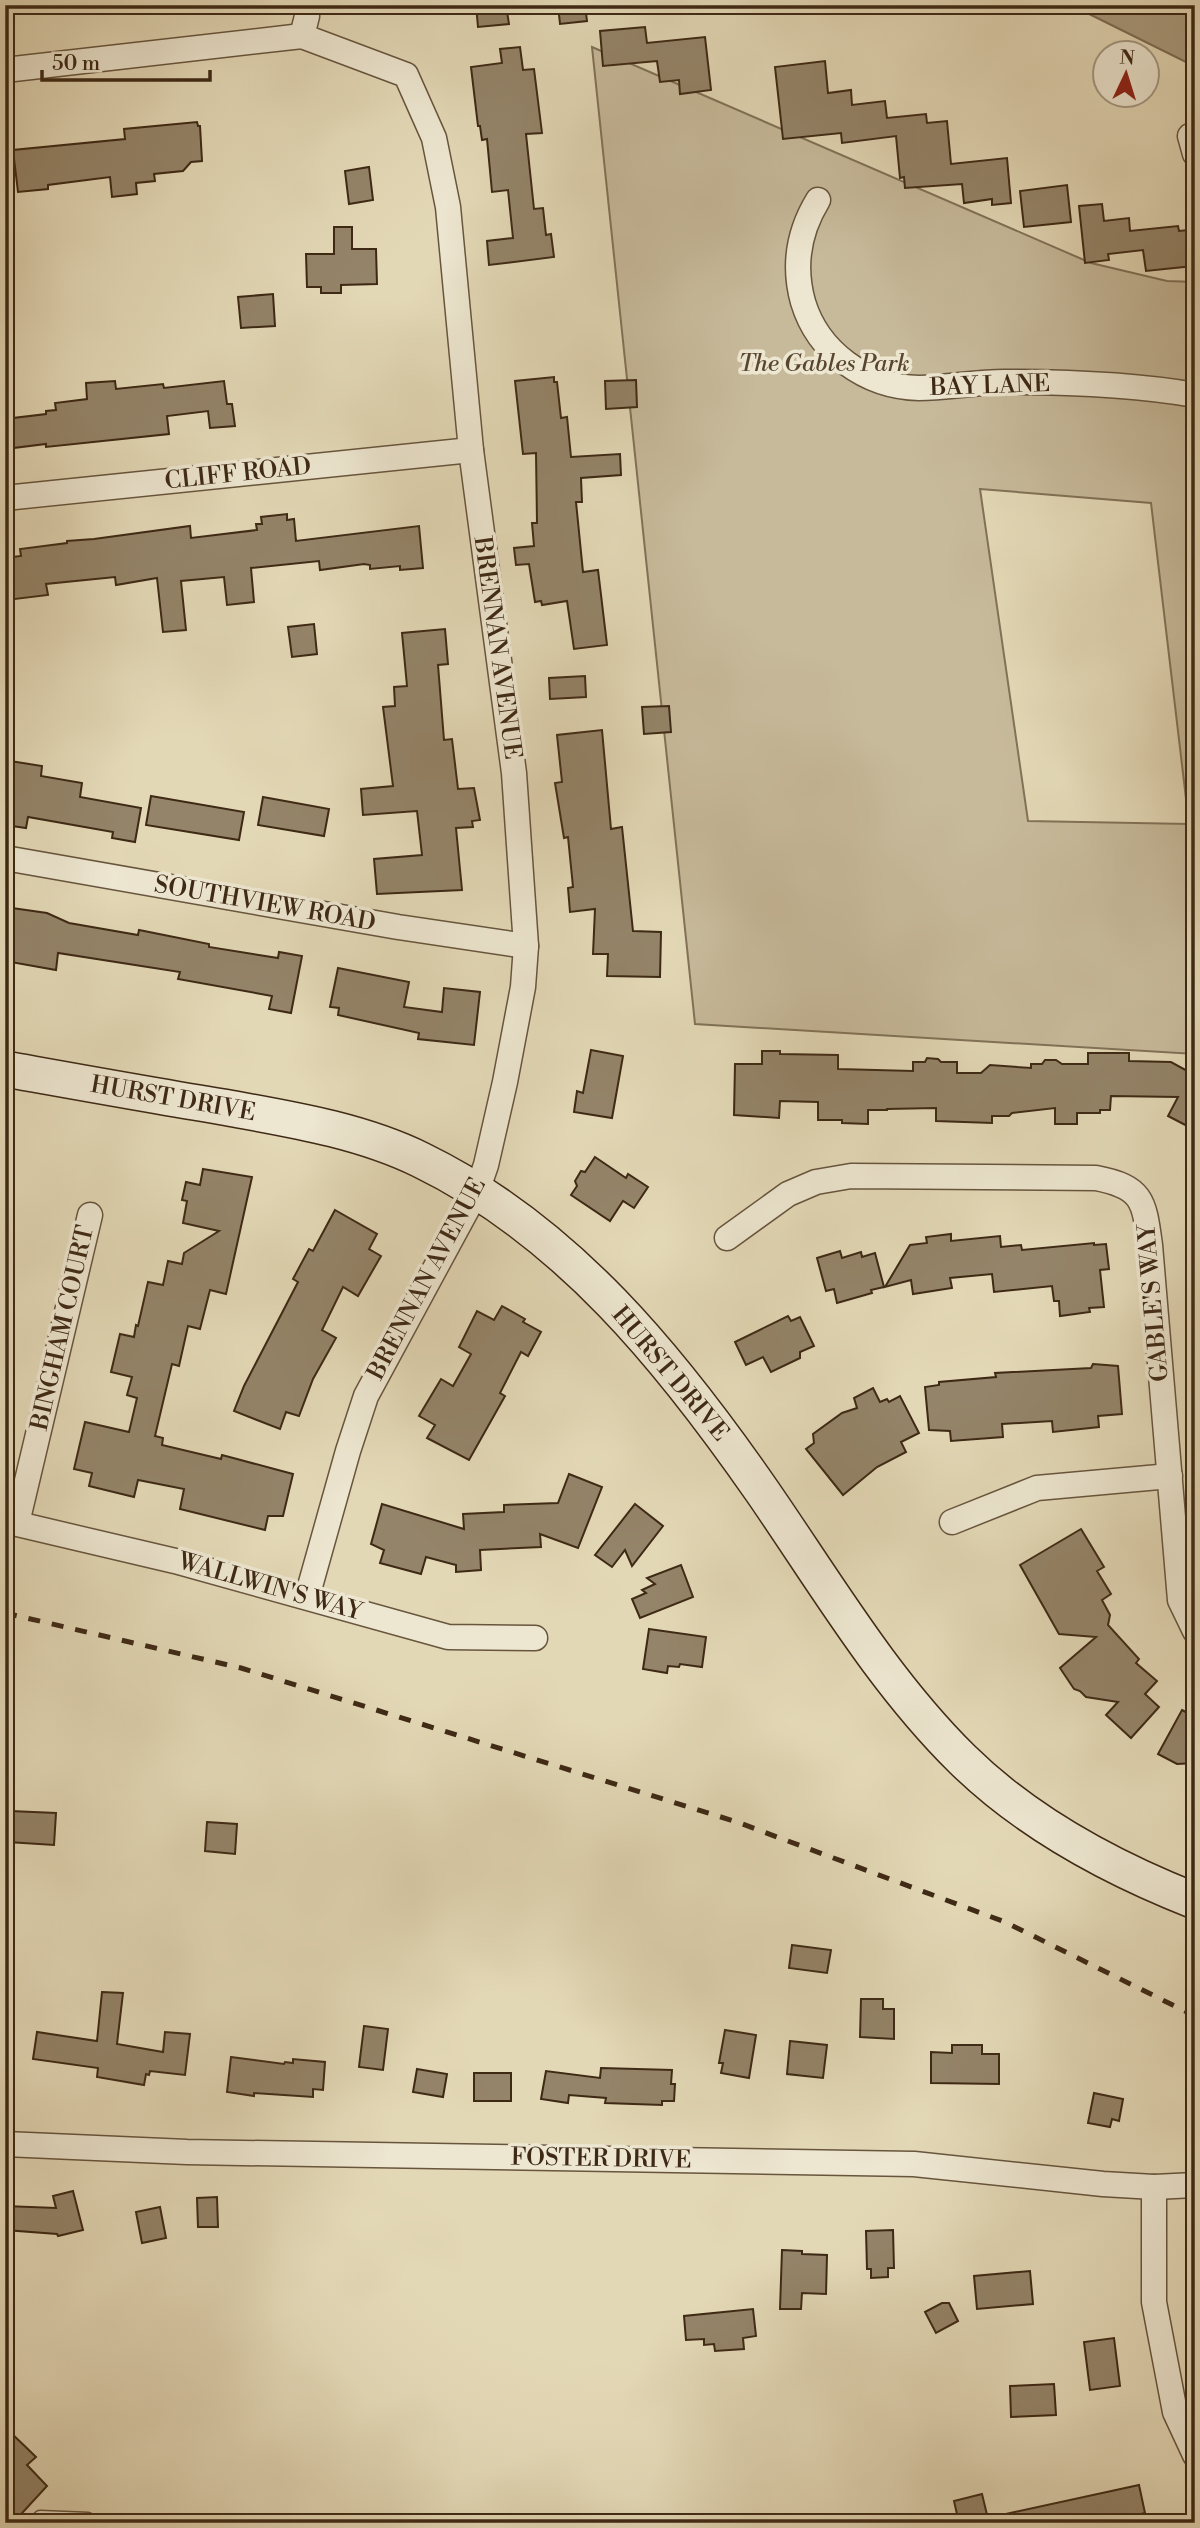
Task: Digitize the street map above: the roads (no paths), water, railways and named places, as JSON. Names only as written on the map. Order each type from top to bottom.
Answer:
[{"type":"street","points":[[302,36],[307,16],[306,5]]},
{"type":"street","name":"BRENNAN AVENUE","points":[[5,70],[302,36],[406,75],[434,138],[448,206],[471,450],[513,773],[526,946],[523,987],[505,1082],[486,1165],[477,1191],[366,1396],[307,1597]]},
{"type":"street","name":"BAY LANE","points":[[818,200],[808,218],[800,247],[798,276],[803,301],[815,328],[830,349],[845,363],[867,376],[895,386],[920,388],[1002,382],[1146,387],[1195,395]]},
{"type":"street","name":"CLIFF ROAD","points":[[5,498],[471,450]]},
{"type":"street","name":"SOUTHVIEW ROAD","points":[[5,858],[398,927],[526,946]]},
{"type":"street","name":"HURST DRIVE","points":[[5,1069],[266,1115],[334,1130],[406,1153],[477,1191],[559,1251],[619,1310],[668,1364],[712,1420],[884,1668],[964,1761],[1017,1804],[1068,1839],[1138,1877],[1195,1901]]},
{"type":"street","name":"GABLE'S WAY","points":[[727,1238],[788,1194],[816,1182],[851,1176],[1096,1178],[1119,1183],[1139,1197],[1146,1214],[1180,1600],[1195,1630]]},
{"type":"street","name":"BINGHAM COURT","points":[[11,1522],[90,1214]]},
{"type":"street","points":[[952,1522],[1037,1488],[1170,1476]]},
{"type":"street","name":"WALLWIN'S WAY","points":[[11,1522],[175,1561],[447,1637],[535,1638]]},
{"type":"street","name":"FOSTER DRIVE","points":[[5,2144],[187,2152],[914,2164],[1154,2187],[1195,2185]]},
{"type":"street","points":[[1154,2187],[1154,2302],[1175,2412],[1195,2455]]},
{"type":"lane","points":[[34,2523],[40,2517],[88,2519]]},
{"type":"railway","points":[[5,1613],[241,1668],[737,1822],[1005,1922],[1195,2016]]},
{"type":"park label","name":"The Gables Park","points":[[824,364]]}]
